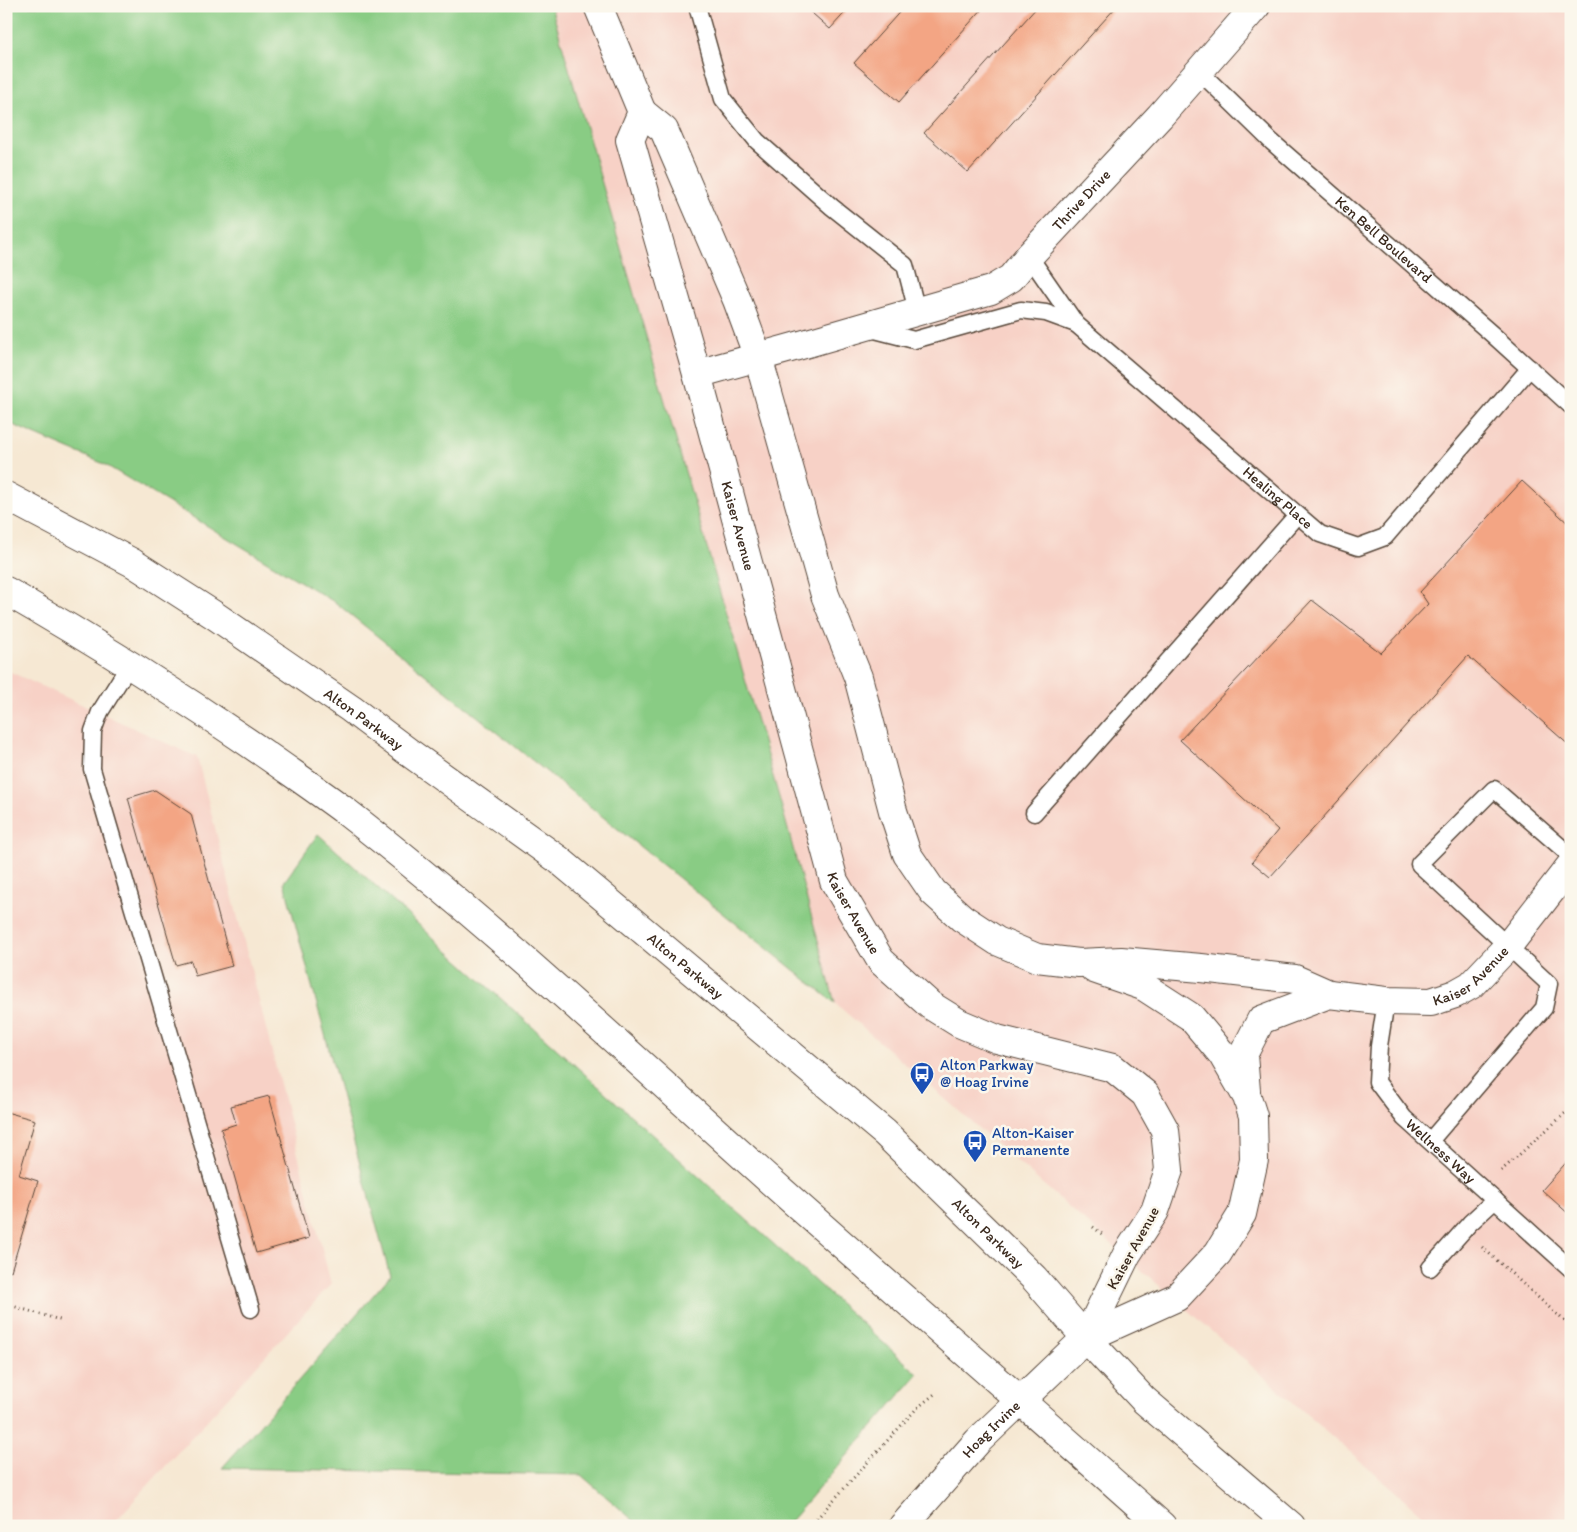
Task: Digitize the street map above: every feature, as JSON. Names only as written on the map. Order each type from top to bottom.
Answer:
[{"type":"street","points":[[598,6],[642,112]]},
{"type":"street","name":"Thrive Drive","points":[[697,374],[991,290],[1011,278],[1029,256],[1160,116],[1256,6]]},
{"type":"street","name":"Kaiser Avenue","points":[[1086,1338],[1127,1254],[1155,1211],[1169,1170],[1165,1130],[1145,1094],[1113,1068],[998,1039],[959,1023],[930,1005],[881,961],[834,881],[697,374],[630,140],[642,112],[664,130],[737,300],[758,357],[825,595],[858,677],[893,811],[907,854],[933,892],[962,918],[997,941],[1038,958],[1079,963],[1121,961],[1266,976],[1295,980],[1329,994],[1386,1001],[1431,1002],[1455,994],[1471,985],[1508,946],[1571,865]]},
{"type":"street","name":"Alton Parkway","points":[[6,496],[133,564],[214,615],[351,709],[559,860],[886,1133],[1034,1278],[1086,1338],[1148,1404],[1291,1526]]},
{"type":"street","points":[[6,591],[130,664],[224,726],[342,809],[381,840],[496,935],[577,1006],[777,1187],[1162,1526]]},
{"type":"street","name":"Kaiser Avenue","points":[[1079,963],[1143,986],[1191,1018],[1222,1054],[1246,1097],[1253,1116],[1254,1160],[1242,1214],[1218,1254],[1177,1297],[1086,1338]]},
{"type":"street","name":"Kaiser Avenue","points":[[1246,1097],[1243,1055],[1261,1020],[1329,994]]},
{"type":"street","name":"Hoag Irvine","points":[[902,1526],[970,1449],[1086,1338]]},
{"type":"lane","points":[[696,6],[723,100],[757,141],[832,207],[905,265],[917,311]]},
{"type":"lane","name":"Ken Bell Boulevard","points":[[1199,70],[1272,142],[1571,406]]},
{"type":"lane","name":"Healing Place","points":[[1029,256],[1076,324],[1320,534],[1358,547],[1385,537],[1530,368]]},
{"type":"lane","points":[[862,327],[914,340],[1022,310],[1046,313],[1076,324]]},
{"type":"lane","points":[[1034,813],[1297,515]]},
{"type":"lane","points":[[130,664],[100,712],[93,731],[92,769],[251,1309]]},
{"type":"lane","points":[[1430,1141],[1544,1008],[1548,984],[1419,864],[1494,790],[1571,856]]},
{"type":"lane","name":"Wellness Way","points":[[1386,1001],[1379,1046],[1377,1082],[1404,1118],[1571,1269]]},
{"type":"lane","points":[[1430,1268],[1470,1223],[1495,1200]]},
{"type":"path","points":[[6,1304],[63,1320]]},
{"type":"path","points":[[810,1526],[917,1408],[936,1393]]},
{"type":"shaded area","points":[[551,6],[1571,6],[1571,1526],[1435,1526],[835,1003],[781,804]]},
{"type":"shaded area","points":[[6,670],[197,757],[331,1284],[111,1526],[6,1526]]},
{"type":"green space","points":[[6,6],[551,6],[781,804],[835,1003],[336,603],[104,464],[6,422]]},
{"type":"green space","points":[[318,834],[918,1374],[786,1526],[640,1526],[581,1475],[222,1468],[390,1276],[284,882]]},
{"type":"building","points":[[804,6],[851,6],[830,29]]},
{"type":"building","points":[[905,6],[985,6],[899,102],[854,63]]},
{"type":"building","points":[[1038,6],[1117,6],[968,172],[924,133]]},
{"type":"building","points":[[1522,481],[1571,526],[1571,747],[1468,656],[1270,877],[1252,862],[1278,830],[1180,740],[1312,600],[1381,653],[1428,604],[1420,592]]},
{"type":"building","points":[[155,790],[191,814],[232,966],[195,976],[191,961],[176,965],[128,798]]},
{"type":"building","points":[[269,1096],[309,1238],[256,1253],[221,1129],[236,1124],[231,1106]]},
{"type":"building","points":[[6,1112],[35,1120],[19,1175],[38,1181],[11,1271],[6,1269]]},
{"type":"building","points":[[1571,1157],[1571,1216],[1542,1190]]},
{"type":"place","name":"Alton Parkway @ Hoag Irvine","points":[[922,1095]]},
{"type":"place","name":"Alton-Kaiser Permanente","points":[[975,1163]]}]
